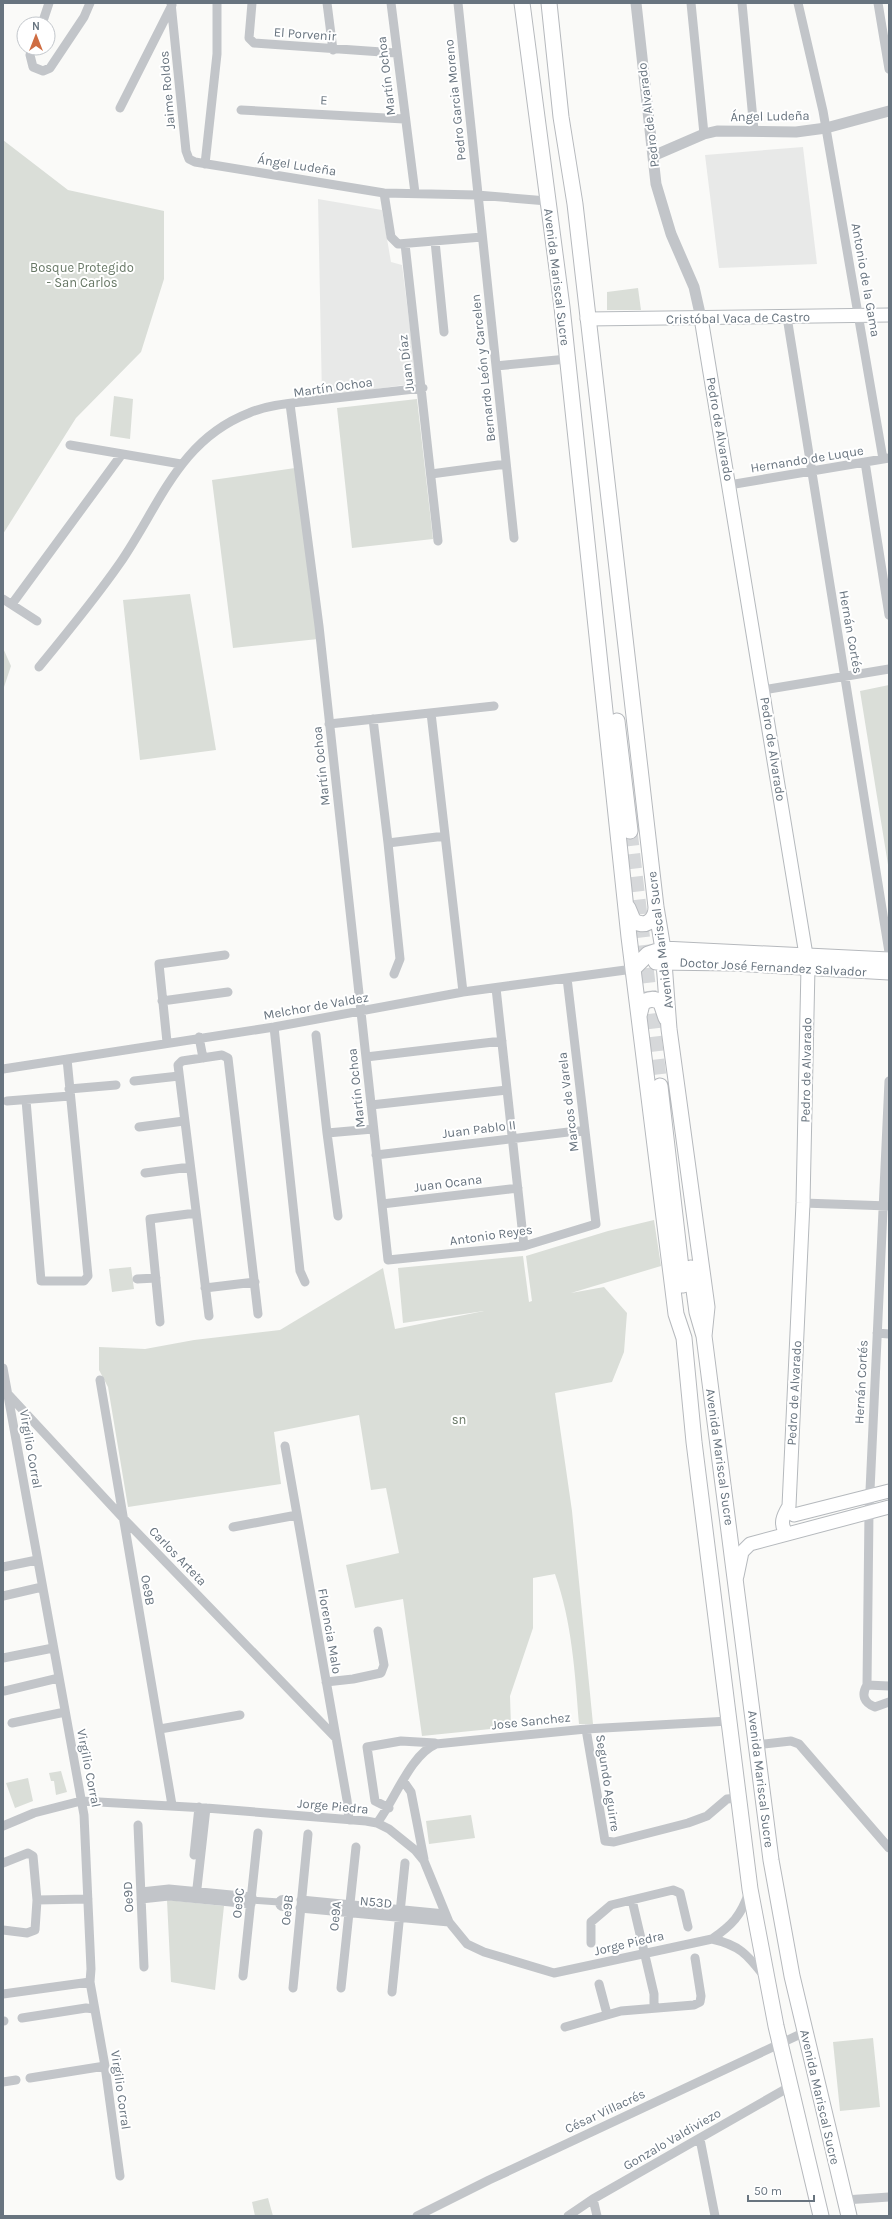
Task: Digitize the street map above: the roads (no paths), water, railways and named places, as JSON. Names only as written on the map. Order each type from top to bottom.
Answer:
[{"type":"main road","name":"Avenida Mariscal Sucre","points":[[522,3],[530,52],[536,120],[568,358],[633,969],[676,1314],[684,1338]]},
{"type":"main road","name":"Avenida Mariscal Sucre","points":[[549,3],[561,117],[575,204],[656,907],[664,955],[669,1028],[707,1307],[704,1336]]},
{"type":"main road","points":[[536,120],[561,117]]},
{"type":"main road","name":"Cristóbal Vaca de Castro","points":[[588,319],[889,315]]},
{"type":"main road","name":"Pedro de Alvarado","points":[[701,318],[807,961],[803,1202],[791,1510],[782,1522],[783,1529],[791,1533]]},
{"type":"main road","name":"Avenida Mariscal Sucre","points":[[589,551],[597,575],[634,831],[613,620],[613,544]]},
{"type":"main road","points":[[625,899],[630,916],[637,924],[651,921],[654,917],[656,907]]},
{"type":"main road","name":"Doctor José Fernandez Salvador","points":[[633,969],[650,963],[664,955],[807,961],[889,960]]},
{"type":"main road","name":"Doctor José Fernandez Salvador","points":[[807,961],[889,972]]},
{"type":"main road","points":[[639,1016],[640,1006],[644,1001],[658,1000],[664,1009],[669,1028]]},
{"type":"main road","name":"Avenida Mariscal Sucre","points":[[821,2216],[780,2044],[750,1890],[694,1442],[684,1338],[687,1313],[664,1085],[697,1312],[704,1336],[771,1860],[792,1976],[849,2216]]},
{"type":"main road","points":[[791,1510],[870,1496],[889,1491]]},
{"type":"main road","points":[[736,1579],[742,1552],[745,1547],[889,1507]]},
{"type":"street","points":[[45,16],[49,3]]},
{"type":"street","points":[[30,56],[32,67],[43,71],[50,68],[84,17],[90,3]]},
{"type":"street","points":[[205,164],[217,54],[217,3]]},
{"type":"street","name":"El Porvenir","points":[[252,3],[249,38],[254,44],[396,53]]},
{"type":"street","points":[[328,3],[333,50]]},
{"type":"street","name":"Martín Ochoa","points":[[391,3],[404,119],[415,193]]},
{"type":"street","name":"Pedro Garcia Moreno","points":[[458,3],[477,195]]},
{"type":"street","name":"Pedro de Alvarado","points":[[636,3],[656,184],[662,210],[694,287],[701,318]]},
{"type":"street","points":[[691,3],[704,134]]},
{"type":"street","points":[[742,3],[754,130]]},
{"type":"street","name":"Antonio de la Gama","points":[[798,3],[826,128],[886,459]]},
{"type":"street","points":[[878,3],[885,19],[889,69]]},
{"type":"street","points":[[120,108],[171,4]]},
{"type":"street","name":"Jaime Roldos","points":[[171,4],[186,151],[189,159],[205,164]]},
{"type":"street","name":"E","points":[[241,110],[404,119]]},
{"type":"street","name":"Ángel Ludeña","points":[[653,156],[704,134],[717,131],[754,130],[796,132],[826,128],[889,111]]},
{"type":"street","name":"Ángel Ludeña","points":[[205,164],[384,193],[477,195],[547,201]]},
{"type":"street","points":[[384,193],[391,237],[394,242],[405,244],[482,237]]},
{"type":"street","name":"Bernardo León y Carcelen","points":[[477,195],[514,538]]},
{"type":"street","points":[[434,241],[444,332]]},
{"type":"street","name":"Juan Díaz","points":[[405,244],[438,541]]},
{"type":"street","name":"Hernán Cortés","points":[[787,317],[889,952]]},
{"type":"street","points":[[496,366],[568,358]]},
{"type":"street","name":"Martín Ochoa","points":[[388,1260],[329,724],[290,404],[422,388]]},
{"type":"street","points":[[39,668],[107,582],[128,551],[180,464],[208,437],[228,422],[251,412],[290,404]]},
{"type":"street","points":[[70,445],[180,464]]},
{"type":"street","points":[[12,604],[122,454]]},
{"type":"street","name":"Hernando de Luque","points":[[729,485],[886,459]]},
{"type":"street","points":[[864,462],[889,615]]},
{"type":"street","points":[[431,474],[506,464]]},
{"type":"street","points":[[3,599],[37,621]]},
{"type":"street","points":[[763,690],[845,675],[889,669]]},
{"type":"street","points":[[329,724],[494,706]]},
{"type":"street","points":[[431,713],[463,992]]},
{"type":"street","points":[[373,719],[400,959],[394,974]]},
{"type":"street","points":[[388,843],[445,836]]},
{"type":"street","points":[[167,1042],[159,964],[225,955]]},
{"type":"street","name":"Melchor de Valdez","points":[[3,1069],[199,1037],[274,1027],[463,992],[633,969]]},
{"type":"street","name":"Marcos de Varela","points":[[567,978],[596,1224]]},
{"type":"street","points":[[496,988],[524,1246]]},
{"type":"street","points":[[162,1000],[228,992]]},
{"type":"street","points":[[274,1027],[300,1271],[305,1282]]},
{"type":"street","points":[[316,1035],[338,1216]]},
{"type":"street","points":[[199,1037],[203,1058]]},
{"type":"street","points":[[366,1057],[502,1041]]},
{"type":"street","points":[[209,1316],[184,1121],[179,1062],[222,1055],[228,1058],[258,1314]]},
{"type":"street","points":[[26,1100],[41,1281],[84,1280],[88,1276],[66,1059]]},
{"type":"street","points":[[134,1081],[179,1076]]},
{"type":"street","name":"Hernán Cortés","points":[[889,1080],[886,1206],[877,1333],[869,1512],[867,1685],[864,1691],[864,1697],[868,1704],[875,1707],[889,1702]]},
{"type":"street","points":[[7,1101],[26,1100],[116,1085]]},
{"type":"street","points":[[371,1104],[507,1090]]},
{"type":"street","points":[[139,1127],[184,1121]]},
{"type":"street","points":[[327,1133],[374,1129]]},
{"type":"street","name":"Juan Pablo II","points":[[376,1154],[585,1130]]},
{"type":"street","points":[[145,1173],[190,1167]]},
{"type":"street","name":"Juan Ocana","points":[[382,1204],[518,1188]]},
{"type":"street","points":[[803,1202],[886,1206]]},
{"type":"street","points":[[160,1322],[150,1219],[196,1212]]},
{"type":"street","name":"Antonio Reyes","points":[[388,1260],[524,1246],[596,1224]]},
{"type":"street","points":[[138,1279],[156,1278]]},
{"type":"street","points":[[205,1288],[255,1282]]},
{"type":"street","points":[[877,1333],[889,1334]]},
{"type":"street","name":"Virgilio Corral","points":[[3,1368],[5,1392],[84,1814],[91,1969],[90,1982],[105,2066],[120,2176]]},
{"type":"street","name":"Oe9B","points":[[100,1380],[172,1805]]},
{"type":"street","name":"Carlos Arteta","points":[[5,1392],[122,1517],[336,1738]]},
{"type":"street","name":"Florencia Malo","points":[[285,1446],[349,1820]]},
{"type":"street","points":[[233,1527],[297,1515]]},
{"type":"street","points":[[3,1567],[37,1560]]},
{"type":"street","points":[[3,1596],[42,1587]]},
{"type":"street","points":[[326,1682],[353,1679],[381,1673],[384,1665],[378,1631]]},
{"type":"street","points":[[3,1658],[53,1648]]},
{"type":"street","points":[[4,1691],[58,1678]]},
{"type":"street","points":[[867,1685],[889,1686]]},
{"type":"street","points":[[12,1723],[65,1712]]},
{"type":"street","points":[[160,1729],[240,1715]]},
{"type":"street","name":"Jose Sanchez","points":[[377,1823],[389,1808],[422,1752],[436,1744],[586,1728],[729,1721]]},
{"type":"street","name":"Segundo Aguirre","points":[[586,1728],[605,1841],[614,1842],[688,1823],[707,1816],[727,1799],[738,1798]]},
{"type":"street","points":[[389,1808],[375,1801],[366,1752],[367,1747],[401,1741],[436,1744]]},
{"type":"street","points":[[756,1745],[796,1742],[889,1848]]},
{"type":"street","points":[[404,1782],[411,1792],[424,1861]]},
{"type":"street","name":"Jorge Piedra","points":[[3,1826],[34,1813],[81,1801],[202,1807],[377,1823],[406,1841],[424,1861],[447,1918],[462,1938],[475,1949],[554,1973],[712,1939],[727,1942],[740,1949],[768,1982]]},
{"type":"street","points":[[193,1895],[202,1807]]},
{"type":"street","name":"Oe9D","points":[[138,1825],[144,1967]]},
{"type":"street","name":"Oe9C","points":[[243,1976],[258,1833]]},
{"type":"street","name":"Oe9B","points":[[293,1988],[308,1834]]},
{"type":"street","name":"Oe9A","points":[[341,1988],[356,1847]]},
{"type":"street","points":[[3,1863],[23,1853],[28,1853],[32,1856],[37,1900],[35,1930],[27,1933],[3,1930]]},
{"type":"street","points":[[392,1992],[405,1863]]},
{"type":"street","points":[[141,1895],[169,1889],[193,1895],[251,1900],[279,1902],[283,1898],[288,1903],[301,1904]]},
{"type":"street","points":[[591,1943],[591,1922],[611,1905],[677,1890],[680,1893],[688,1927]]},
{"type":"street","name":"Jorge Piedra","points":[[712,1939],[732,1925],[737,1919],[750,1890]]},
{"type":"street","points":[[37,1900],[88,1899]]},
{"type":"street","points":[[632,1900],[654,1994],[654,2007]]},
{"type":"street","name":"N53D","points":[[301,1904],[447,1918]]},
{"type":"street","points":[[565,2027],[608,2014],[654,2007],[694,2005],[700,2002],[695,1958]]},
{"type":"street","points":[[3,1994],[90,1982]]},
{"type":"street","points":[[599,1984],[608,2014]]},
{"type":"street","points":[[22,2018],[86,2008],[94,2009]]},
{"type":"street","name":"César Villacrés","points":[[418,2216],[489,2180],[805,2032]]},
{"type":"street","points":[[30,2078],[105,2066]]},
{"type":"street","points":[[3,2082],[16,2080]]},
{"type":"street","name":"Gonzalo Valdiviezo","points":[[568,2216],[593,2199],[791,2086]]},
{"type":"street","points":[[700,2139],[715,2216]]},
{"type":"street","points":[[845,2200],[889,2197]]},
{"type":"street","points":[[593,2199],[597,2216]]},
{"type":"tunnel","points":[[630,831],[660,1086]]},
{"type":"park label","name":"Bosque Protegido - San Carlos","points":[[82,274]]},
{"type":"park label","name":"sn","points":[[459,1419]]}]
